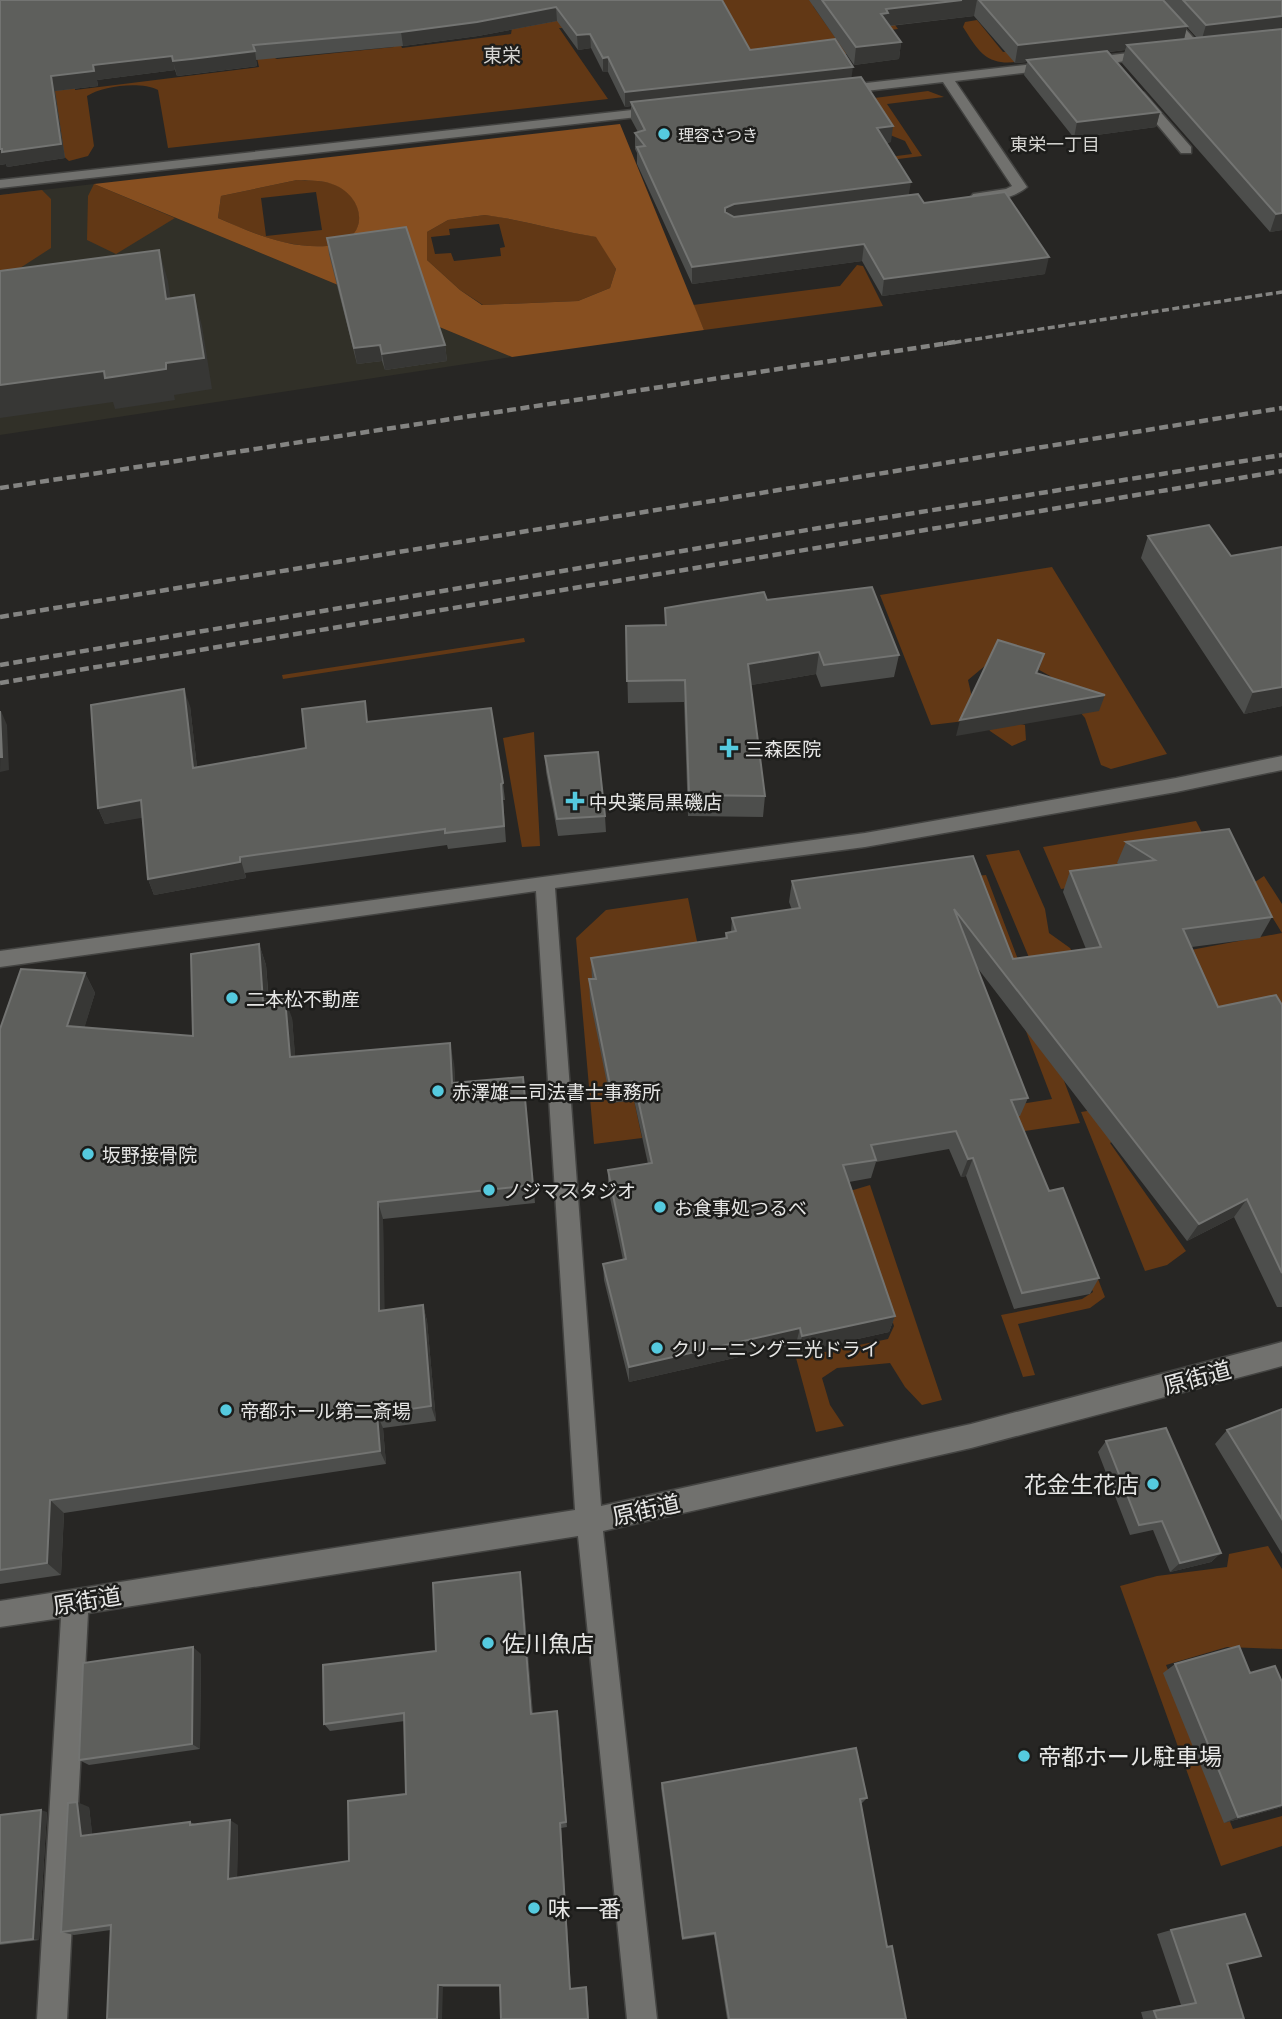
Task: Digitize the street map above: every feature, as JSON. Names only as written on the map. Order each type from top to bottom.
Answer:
[{"type":"street","points":[[824,92],[1113,64],[1190,49],[1153,0]]},
{"type":"street","points":[[947,78],[1020,187],[1009,193],[968,198]]},
{"type":"street","points":[[1134,89],[1186,150]]},
{"type":"street","points":[[0,184],[674,109]]},
{"type":"street","points":[[0,959],[544,881],[865,840],[1176,785],[1282,762]]},
{"type":"street","points":[[544,881],[589,1521],[642,2019]]},
{"type":"street","name":"原街道","points":[[0,1614],[589,1521],[971,1436],[1282,1354]]},
{"type":"street","points":[[52,2019],[75,1602]]},
{"type":"shaded area","points":[[717,0],[877,0],[898,29],[889,30],[813,6],[847,54],[779,62],[763,81]]},
{"type":"shaded area","points":[[386,8],[402,48],[511,34],[512,28],[558,13],[565,28],[559,28],[608,99],[168,148],[158,90],[142,86],[122,86],[87,96],[94,146],[88,156],[69,161],[60,153],[0,61],[76,76],[75,90],[259,67],[255,49],[277,59],[394,47]]},
{"type":"shaded area","points":[[977,20],[1003,52],[1060,45],[1022,61],[992,60],[980,51],[963,27],[965,22]]},
{"type":"shaded area","points":[[928,91],[944,97],[887,104],[922,156],[851,165],[850,162],[912,154],[905,141],[890,135],[867,99]]},
{"type":"shaded area","points":[[620,124],[704,330],[512,357],[94,184]],"holes":[[[297,180],[329,183],[351,197],[359,217],[352,236],[342,243],[327,246],[299,245],[257,234],[218,218],[221,196]],[[485,215],[596,237],[616,269],[610,288],[578,301],[482,305],[460,290],[427,260],[427,232],[448,220]]]},
{"type":"shaded area","points":[[297,180],[326,182],[342,189],[351,197],[359,217],[352,236],[342,243],[327,246],[298,245],[257,234],[218,218],[221,196]],"holes":[[[316,192],[322,230],[266,236],[261,198]]]},
{"type":"shaded area","points":[[94,184],[512,357],[0,435],[0,195]]},
{"type":"shaded area","points":[[94,184],[175,218],[116,254],[87,240],[88,196]]},
{"type":"shaded area","points":[[42,190],[51,199],[51,248],[0,281],[0,195]]},
{"type":"shaded area","points":[[485,215],[597,237],[616,269],[610,288],[578,301],[483,305],[460,290],[427,260],[427,232],[448,220]],"holes":[[[499,224],[505,247],[500,248],[501,256],[454,261],[451,253],[435,254],[431,237],[450,235],[449,229]]]},
{"type":"shaded area","points":[[857,265],[863,266],[883,306],[704,330],[693,305],[840,286]]},
{"type":"shaded area","points":[[1052,567],[1167,754],[1111,769],[1101,765],[1085,718],[1050,676],[1018,658],[986,665],[968,680],[973,702],[997,719],[1025,725],[1026,740],[1012,746],[990,731],[982,719],[931,725],[880,595]]},
{"type":"shaded area","points":[[524,638],[525,642],[283,679],[282,675]]},
{"type":"shaded area","points":[[534,732],[540,846],[522,847],[503,738]]},
{"type":"shaded area","points":[[1196,821],[1210,848],[1132,878],[1061,889],[1043,847]]},
{"type":"shaded area","points":[[1019,850],[1045,909],[1049,933],[1070,948],[1078,963],[1033,967],[986,855]]},
{"type":"shaded area","points":[[986,875],[1080,1123],[949,1142],[972,1112],[1052,1099],[967,877]]},
{"type":"shaded area","points":[[1264,876],[1282,904],[1282,933],[1252,884]]},
{"type":"shaded area","points":[[688,898],[698,946],[611,1103],[634,1100],[642,1138],[594,1144],[576,938],[606,910]]},
{"type":"shaded area","points":[[1282,933],[1282,1009],[1181,1010],[1180,952]]},
{"type":"shaded area","points":[[1118,1106],[1133,1128],[1110,1143],[1186,1251],[1167,1265],[1145,1271],[1081,1112]]},
{"type":"shaded area","points":[[870,1185],[942,1400],[922,1405],[905,1387],[890,1363],[837,1368],[822,1378],[830,1405],[844,1426],[816,1432],[796,1358],[888,1339],[894,1326],[850,1191]]},
{"type":"shaded area","points":[[1073,1215],[1105,1297],[1090,1308],[1018,1324],[1035,1375],[1023,1377],[1001,1315],[1082,1299],[1093,1292],[1064,1217]]},
{"type":"shaded area","points":[[1268,1546],[1282,1569],[1282,1649],[1227,1647],[1166,1665],[1233,1829],[1282,1816],[1282,1846],[1221,1866],[1120,1586],[1157,1576],[1227,1567],[1229,1554]]},
{"type":"building","points":[[0,0],[722,0],[750,50],[835,39],[853,67],[625,92],[608,57],[603,58],[590,34],[577,35],[556,7],[477,22],[401,32],[253,45],[255,51],[173,61],[172,56],[93,65],[94,71],[51,76],[61,144],[2,152]]},
{"type":"building","points":[[822,0],[962,0],[886,9],[888,13],[881,14],[901,42],[856,47]]},
{"type":"building","points":[[979,0],[1163,0],[1187,26],[1018,45]]},
{"type":"building","points":[[1183,0],[1282,0],[1282,16],[1206,25]]},
{"type":"building","points":[[1282,29],[1282,213],[1276,214],[1127,45]]},
{"type":"building","points":[[1107,51],[1160,112],[1077,122],[1027,60]]},
{"type":"building","points":[[861,77],[893,126],[877,128],[911,182],[734,204],[725,208],[725,212],[734,217],[918,194],[924,203],[1005,192],[1049,257],[884,279],[864,244],[692,267],[637,147],[645,146],[635,133],[645,130],[631,102]]},
{"type":"building","points":[[406,227],[445,345],[382,354],[380,345],[354,348],[327,238]]},
{"type":"building","points":[[159,250],[166,299],[194,295],[204,358],[166,363],[166,369],[105,378],[104,371],[0,385],[0,271]]},
{"type":"building","points":[[1209,525],[1231,556],[1282,547],[1282,687],[1253,692],[1148,536]]},
{"type":"building","points":[[872,587],[899,655],[824,665],[819,652],[748,664],[765,796],[689,795],[685,680],[627,681],[626,626],[666,625],[665,608],[764,592],[767,600]]},
{"type":"building","points":[[998,640],[1044,654],[1036,673],[1105,695],[960,720]]},
{"type":"building","points":[[184,689],[193,768],[306,748],[302,709],[365,701],[367,722],[491,708],[503,783],[504,826],[445,833],[445,829],[240,857],[240,862],[148,879],[141,800],[98,808],[91,705]]},
{"type":"building","points":[[0,711],[2,757],[0,757]]},
{"type":"building","points":[[598,752],[605,816],[557,819],[545,756]]},
{"type":"building","points":[[1229,829],[1272,917],[1183,929],[1218,1007],[1276,995],[1282,1005],[1282,1273],[1247,1199],[1199,1224],[954,909],[1028,1098],[1011,1100],[1049,1191],[1063,1188],[1099,1278],[1022,1293],[973,1158],[968,1159],[956,1131],[871,1145],[876,1160],[843,1165],[895,1316],[802,1336],[800,1328],[629,1367],[603,1264],[626,1259],[608,1170],[652,1163],[634,1081],[610,1085],[589,979],[596,979],[591,958],[727,938],[726,933],[736,931],[732,918],[800,908],[792,881],[973,856],[1013,959],[1101,947],[1070,871],[1155,860],[1126,842]]},
{"type":"building","points":[[259,944],[263,1002],[285,998],[290,1057],[450,1043],[452,1083],[523,1077],[533,1185],[378,1202],[379,1311],[423,1305],[431,1406],[377,1414],[380,1451],[50,1500],[47,1563],[0,1570],[0,1029],[21,969],[85,973],[67,1026],[193,1036],[191,954]]},
{"type":"building","points":[[1282,1409],[1282,1519],[1227,1430]]},
{"type":"building","points":[[1166,1428],[1221,1553],[1180,1563],[1162,1521],[1139,1525],[1106,1441]]},
{"type":"building","points":[[520,1572],[531,1714],[557,1711],[566,1822],[560,1823],[570,1989],[586,1987],[588,2019],[501,2019],[500,1985],[438,1985],[437,2019],[107,2019],[111,1925],[61,1932],[68,1803],[77,1802],[81,1836],[190,1822],[190,1825],[230,1820],[228,1879],[349,1861],[348,1801],[406,1794],[404,1713],[324,1724],[323,1665],[436,1651],[433,1583]]},
{"type":"building","points":[[1239,1646],[1250,1673],[1275,1666],[1282,1682],[1282,1805],[1238,1817],[1175,1664]]},
{"type":"building","points":[[193,1647],[192,1744],[79,1760],[83,1663]]},
{"type":"building","points":[[856,1748],[867,1798],[860,1799],[887,1947],[892,1946],[906,2019],[729,2019],[715,1933],[683,1938],[662,1783]]},
{"type":"building","points":[[41,1810],[33,1939],[0,1943],[0,1815]]},
{"type":"building","points":[[1245,1914],[1261,1956],[1227,1964],[1244,2019],[1157,2019],[1154,2011],[1196,2003],[1171,1930]]},
{"type":"railway","points":[[944,344],[1282,292]]},
{"type":"railway","points":[[0,488],[955,342]]},
{"type":"railway","points":[[0,617],[1282,408]]},
{"type":"railway","points":[[0,665],[819,528],[1282,455]]},
{"type":"railway","points":[[0,683],[1282,471]]},
{"type":"place","name":"理容さつき","points":[[664,134]]},
{"type":"place","name":"三森医院","points":[[729,748]]},
{"type":"place","name":"中央薬局黒磯店","points":[[575,801]]},
{"type":"place","name":"二本松不動産","points":[[232,998]]},
{"type":"place","name":"赤澤雄二司法書士事務所","points":[[438,1091]]},
{"type":"place","name":"坂野接骨院","points":[[88,1154]]},
{"type":"place","name":"ノジマスタジオ","points":[[489,1190]]},
{"type":"place","name":"お食事処つるべ","points":[[660,1207]]},
{"type":"place","name":"クリーニング三光ドライ","points":[[657,1348]]},
{"type":"place","name":"帝都ホール第二斎場","points":[[226,1410]]},
{"type":"place","name":"花金生花店","points":[[1153,1484]]},
{"type":"place","name":"佐川魚店","points":[[488,1643]]},
{"type":"place","name":"帝都ホール駐車場","points":[[1024,1756]]},
{"type":"place","name":"味 一番","points":[[534,1908]]},
{"type":"district","name":"東栄","points":[[502,54]]},
{"type":"district","name":"東栄一丁目","points":[[1055,144]]}]
